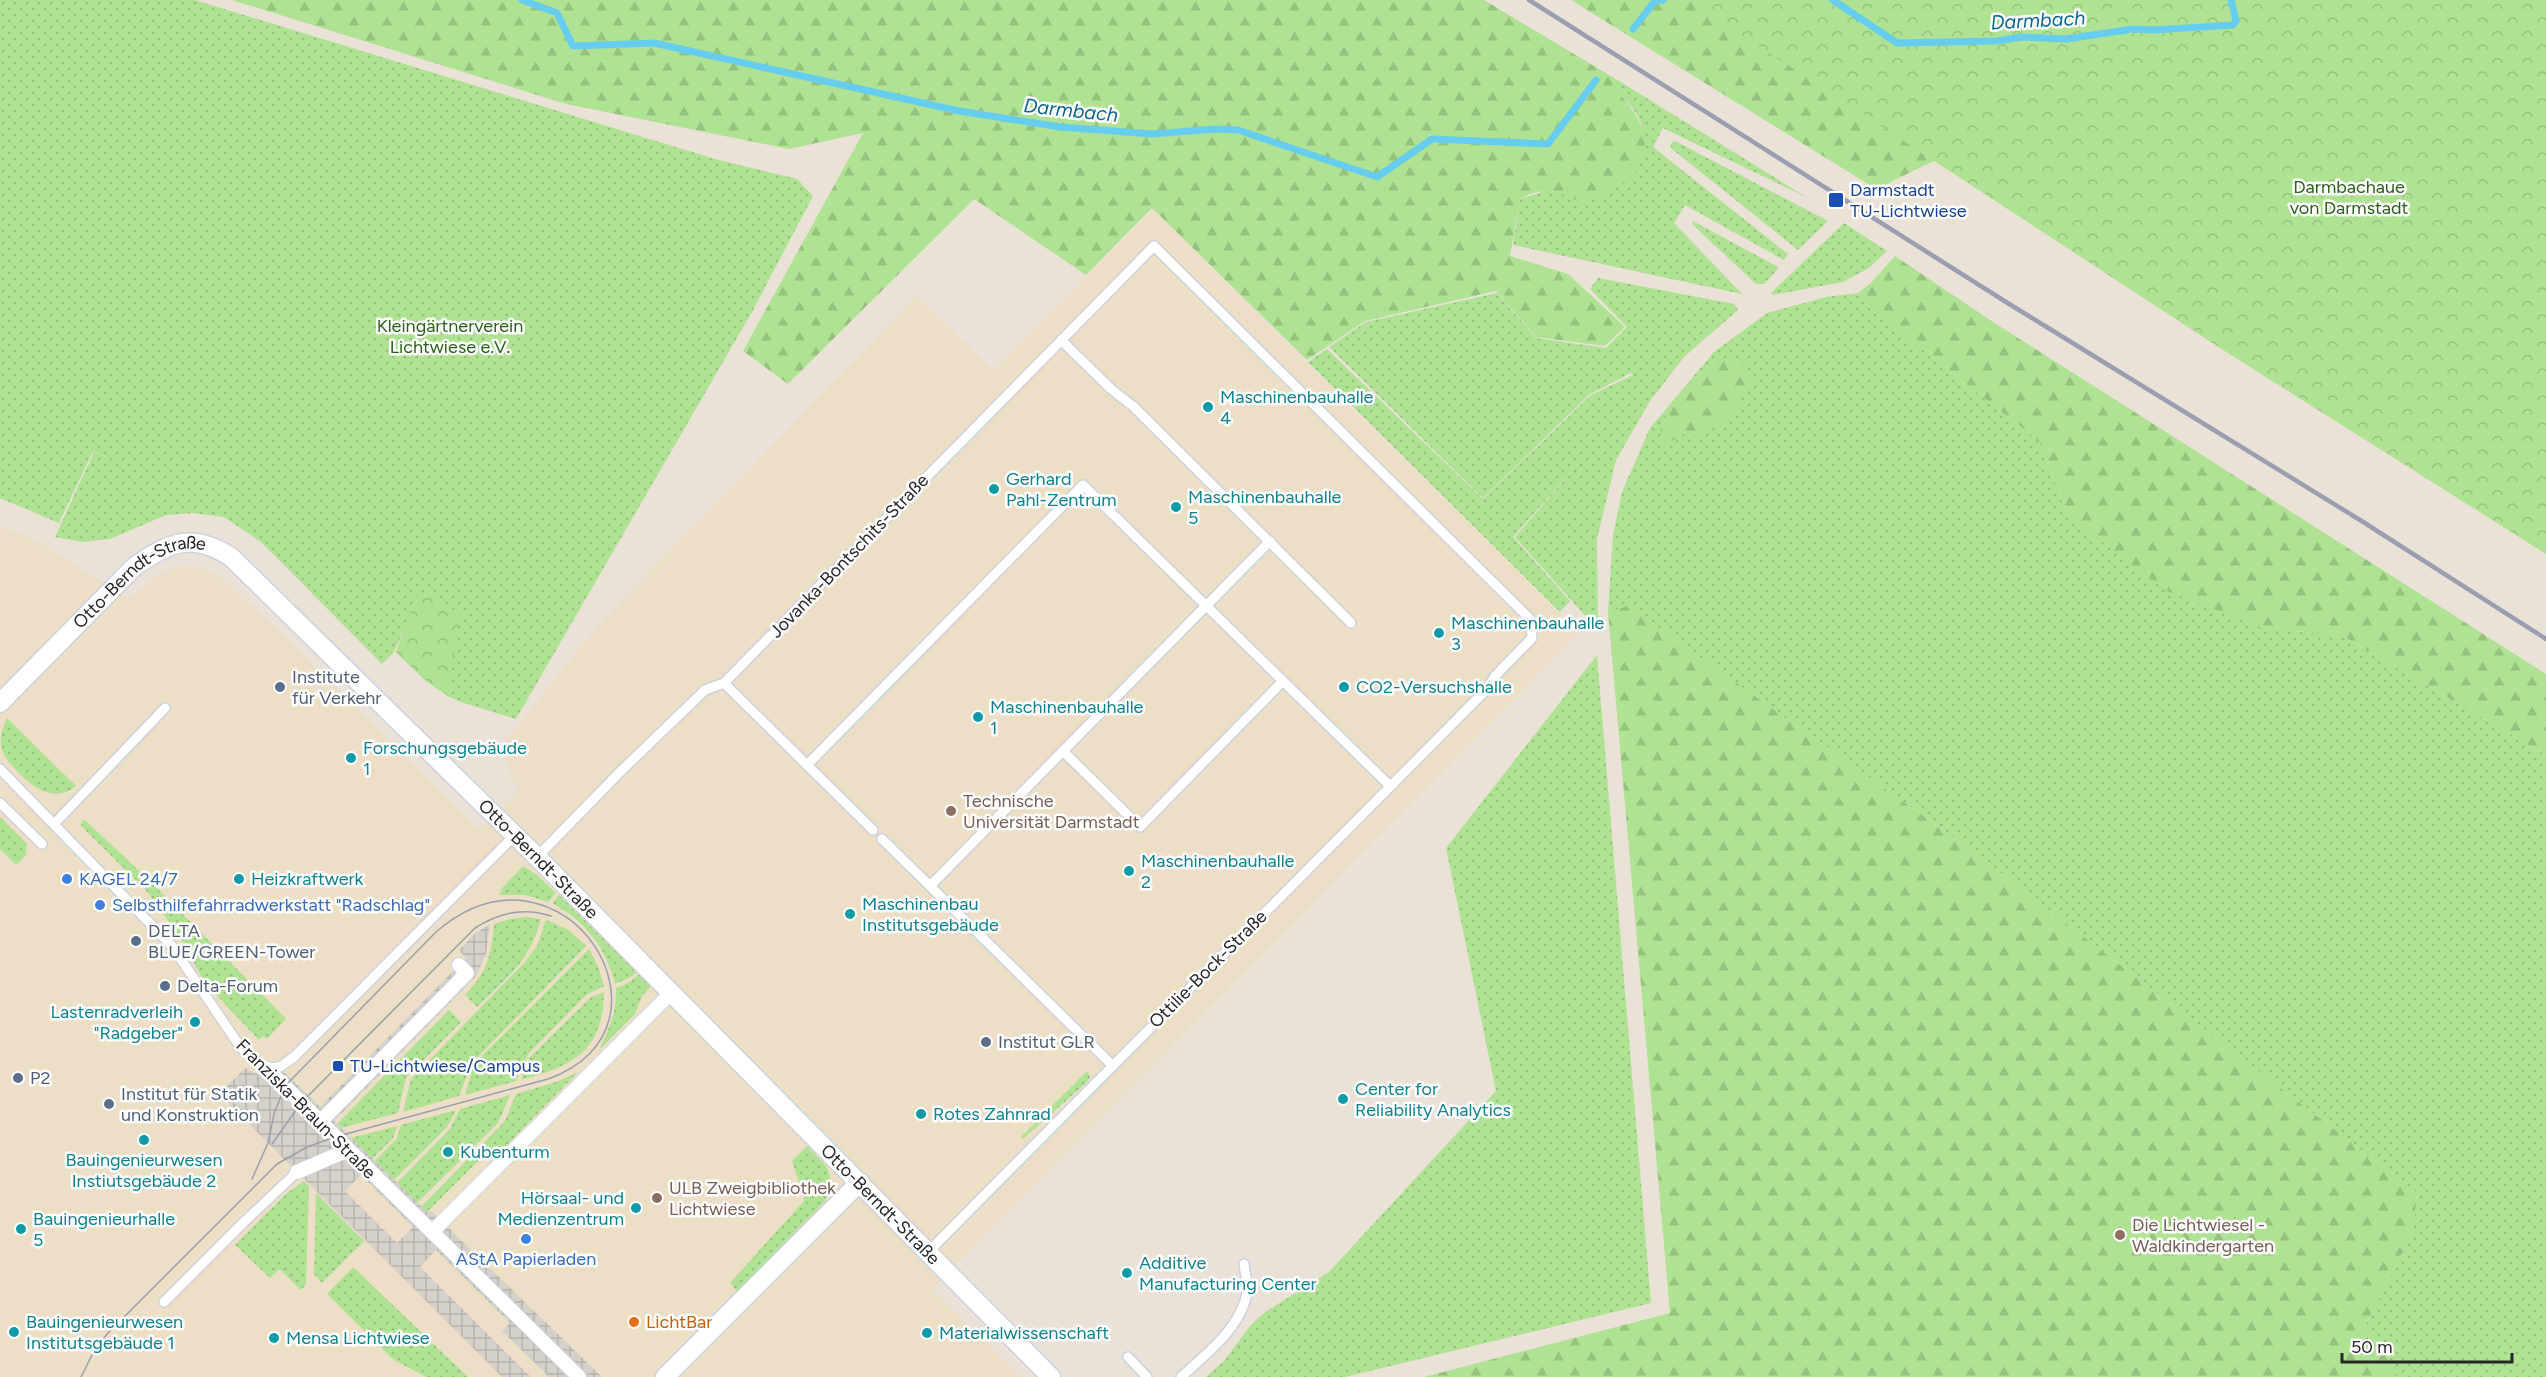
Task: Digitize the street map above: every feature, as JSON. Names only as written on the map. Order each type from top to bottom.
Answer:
[{"type":"street","name":"Otto-Berndt-Straße","points":[[0,704],[134,567],[158,550],[174,544],[206,545],[231,557],[515,835],[929,1251],[1051,1377]]},
{"type":"street","points":[[320,1122],[467,973],[459,965]]},
{"type":"street","points":[[432,1232],[672,992]]},
{"type":"street","name":"Franziska-Braun-Straße","points":[[266,1068],[579,1377]]},
{"type":"street","points":[[297,1172],[348,1150]]},
{"type":"street","points":[[665,1377],[860,1182]]},
{"type":"lane","name":"Jovanka-Bontschits-Straße","points":[[537,857],[705,690],[724,684],[1154,246]]},
{"type":"lane","name":"Ottilie-Bock-Straße","points":[[929,1251],[1488,688],[1495,676],[1532,638],[1531,620],[1154,246]]},
{"type":"lane","points":[[1062,340],[1270,541],[1351,623]]},
{"type":"lane","points":[[807,765],[1083,485],[1390,786]]},
{"type":"lane","points":[[930,886],[1270,541]]},
{"type":"lane","points":[[1063,752],[1140,827],[1283,681]]},
{"type":"lane","points":[[724,684],[873,830]]},
{"type":"lane","points":[[55,823],[165,708]]},
{"type":"lane","name":"Franziska-Braun-Straße","points":[[0,769],[55,823],[172,946],[241,1047],[266,1068]]},
{"type":"lane","points":[[0,803],[42,844]]},
{"type":"lane","points":[[266,1068],[280,1067],[296,1056],[515,835]]},
{"type":"lane","points":[[882,839],[1113,1066]]},
{"type":"lane","points":[[164,1302],[297,1172]]},
{"type":"lane","points":[[1181,1377],[1237,1320],[1247,1293],[1244,1264]]},
{"type":"lane","points":[[1128,1357],[1148,1377]]},
{"type":"shaded area","name":"Technische Universität Darmstadt","points":[[1153,210],[1579,633],[932,1289],[1021,1377],[0,1377],[0,525],[40,543],[129,598],[159,574],[183,566],[203,569],[223,579],[277,629],[479,830],[518,792],[501,747],[598,625],[917,296],[994,371]]},
{"type":"shaded area","points":[[490,924],[486,954],[476,976],[334,1121],[427,1212],[430,1210],[602,1377],[549,1377],[502,1331],[510,1323],[436,1250],[420,1267],[531,1377],[502,1377],[219,1094],[245,1068],[261,1076],[269,1077],[283,1071],[320,1107],[466,958],[459,950],[476,933]],"holes":[[[361,1175],[413,1227],[397,1243],[345,1191]]]},
{"type":"green space","name":"Kleingärtnerverein Lichtwiese e.V.","points":[[0,0],[195,0],[715,159],[797,179],[813,196],[752,312],[516,719],[461,702],[425,680],[396,652],[404,629],[394,652],[382,664],[261,542],[224,517],[192,513],[166,515],[110,539],[83,542],[55,537],[94,452],[127,466],[93,451],[59,523],[0,498]]},
{"type":"green space","points":[[232,0],[1484,0],[1619,81],[1615,89],[1631,108],[1641,126],[1645,142],[1643,158],[1635,172],[1622,184],[1604,195],[1581,203],[1566,195],[1544,191],[1520,199],[1510,256],[1568,274],[1625,327],[1605,346],[1536,337],[1496,291],[1365,321],[1307,360],[1152,208],[1086,275],[974,199],[788,384],[743,351],[863,133],[789,149],[566,104]]},
{"type":"green space","points":[[1571,0],[2266,0],[1876,189]]},
{"type":"green space","name":"Darmbachaue von Darmstadt","points":[[1688,0],[2546,0],[2546,554],[2220,348]]},
{"type":"green space","points":[[1619,81],[1806,197],[1663,128],[1653,147],[1788,254],[1784,260],[1685,205],[1674,223],[1742,294],[1513,245],[1520,199],[1548,190],[1569,196],[1643,150],[1641,123],[1628,102],[1614,88]]},
{"type":"green space","points":[[1674,141],[1828,221],[1798,250],[1672,149],[1670,145]]},
{"type":"green space","points":[[1693,221],[1778,269],[1764,284],[1756,284],[1692,224]]},
{"type":"green space","points":[[1844,223],[1887,251],[1869,268],[1843,282],[1773,295],[1771,293]]},
{"type":"green space","points":[[1895,256],[1993,322],[2546,674],[2546,755],[2345,637],[2257,626],[2167,591],[2068,516],[2039,441],[1872,310],[1858,293],[1871,283]]},
{"type":"green space","points":[[1598,278],[1734,304],[1738,310],[1684,357],[1650,401],[1616,460],[1597,539],[1598,630],[1515,537],[1585,456],[1513,537],[1570,601],[1560,612],[1308,362],[1327,349],[1483,499],[1591,395],[1633,375],[1631,373],[1590,394],[1483,498],[1329,347],[1366,322],[1497,293],[1536,338],[1606,348],[1627,327],[1590,289]]},
{"type":"green space","points":[[1858,293],[1872,310],[2039,441],[2068,516],[2257,626],[2345,637],[2546,755],[2546,1377],[2399,1377],[2365,1326],[2413,1232],[2417,1193],[1963,844],[1629,607],[1608,612],[1613,535],[1622,492],[1650,428],[1714,352],[1767,313],[1826,297]]},
{"type":"green space","points":[[1727,360],[1746,363],[1750,381],[1739,404],[1721,425],[1695,436],[1686,433],[1666,444],[1660,432],[1663,420],[1685,388],[1705,367]]},
{"type":"green space","points":[[419,591],[460,613],[448,696],[425,680],[396,652]]},
{"type":"green space","points":[[1628,606],[1963,844],[2417,1193],[2413,1232],[2365,1326],[2399,1377],[1424,1377],[1670,1313],[1608,612]]},
{"type":"green space","points":[[1597,655],[1651,1303],[1345,1377],[1206,1377],[1224,1361],[1250,1326],[1265,1312],[1329,1272],[1496,1091],[1446,848]]},
{"type":"green space","points":[[7,718],[76,786],[67,791],[51,793],[36,787],[22,776],[8,761],[2,749],[1,734]]},
{"type":"green space","points":[[0,817],[27,844],[26,855],[16,865],[0,849]]},
{"type":"green space","points":[[82,820],[86,821],[155,886],[286,1019],[267,1039],[263,1036],[259,1040],[205,983],[180,937],[145,889],[81,826]]},
{"type":"green space","points":[[523,866],[537,875],[556,893],[548,902],[525,895],[499,895],[503,887]]},
{"type":"green space","points":[[559,895],[637,972],[615,984],[606,958],[593,937],[575,918],[552,903]]},
{"type":"green space","points":[[527,917],[541,919],[524,958],[477,1007],[465,995],[479,978],[487,963],[494,924]]},
{"type":"green space","points":[[546,920],[567,929],[586,946],[472,1063],[459,1096],[403,1112],[411,1079],[524,963],[537,946]]},
{"type":"green space","points":[[589,949],[598,966],[604,986],[586,995],[529,1053],[516,1081],[465,1095],[474,1064]]},
{"type":"green space","points":[[639,974],[651,986],[642,996],[635,1014],[599,1050],[612,1020],[616,988],[628,983]]},
{"type":"green space","points":[[604,992],[598,1029],[591,1043],[569,1062],[521,1080],[529,1058],[591,997]]},
{"type":"green space","points":[[449,1010],[461,1022],[406,1078],[398,1113],[341,1128],[337,1124]]},
{"type":"green space","points":[[1087,1071],[1090,1077],[1087,1082],[1023,1139],[1021,1137]]},
{"type":"green space","points":[[578,1072],[503,1149],[481,1158],[427,1212],[421,1207],[505,1121],[516,1094],[556,1082]]},
{"type":"green space","points":[[510,1095],[498,1123],[417,1203],[397,1183],[450,1129],[460,1109]]},
{"type":"green space","points":[[456,1110],[447,1127],[394,1180],[375,1161],[397,1138],[401,1125]]},
{"type":"green space","points":[[397,1126],[393,1138],[372,1159],[351,1138]]},
{"type":"green space","points":[[807,1146],[825,1165],[830,1176],[825,1201],[737,1291],[730,1283],[803,1202],[804,1197],[792,1161]]},
{"type":"green space","points":[[304,1181],[309,1186],[306,1284],[301,1290],[280,1269],[270,1278],[235,1245],[286,1194]]},
{"type":"green space","points":[[316,1193],[364,1241],[322,1283],[314,1274]]},
{"type":"green space","points":[[353,1267],[468,1377],[426,1377],[394,1360],[327,1294]]},
{"type":"waterway","name":"Darmbach","points":[[522,0],[557,13],[573,46],[654,43],[959,111],[1060,127],[1152,134],[1216,129],[1238,130],[1377,177],[1432,139],[1548,144],[1596,80]]},
{"type":"waterway","name":"Darmbach","points":[[1633,29],[1655,1],[1663,0]]},
{"type":"waterway","name":"Darmbach","points":[[1833,0],[1897,43],[1997,41],[2022,37],[2066,39],[2133,29],[2154,30],[2233,25],[2236,21],[2231,0]]},
{"type":"tram line","points":[[81,1377],[92,1355],[107,1334],[277,1164],[307,1147],[335,1137],[548,1079],[590,1054],[609,1019],[610,981],[594,945],[566,917],[528,901],[483,905],[436,932],[285,1086],[274,1114],[268,1143],[252,1179]]},
{"type":"tram line","points":[[272,1144],[301,1103],[475,928],[502,915],[512,913],[531,912],[551,916]]},
{"type":"railway","points":[[1529,0],[2006,302],[2360,520],[2546,639]]},
{"type":"place","name":"Darmstadt TU-Lichtwiese","points":[[1836,200]]},
{"type":"place","name":"Maschinenbauhalle 4","points":[[1208,407]]},
{"type":"place","name":"Gerhard Pahl-Zentrum","points":[[994,489]]},
{"type":"place","name":"Maschinenbauhalle 5","points":[[1176,507]]},
{"type":"place","name":"Maschinenbauhalle 3","points":[[1439,633]]},
{"type":"place","name":"Institute für Verkehr","points":[[280,687]]},
{"type":"place","name":"CO2-Versuchshalle","points":[[1344,687]]},
{"type":"place","name":"Maschinenbauhalle 1","points":[[978,717]]},
{"type":"place","name":"Forschungsgebäude 1","points":[[351,758]]},
{"type":"place","name":"Technische Universität Darmstadt","points":[[951,811]]},
{"type":"place","name":"Maschinenbauhalle 2","points":[[1129,871]]},
{"type":"place","name":"KAGEL 24/7","points":[[67,879]]},
{"type":"place","name":"Heizkraftwerk","points":[[239,879]]},
{"type":"place","name":"Selbsthilfefahrradwerkstatt \"Radschlag\"","points":[[100,905]]},
{"type":"place","name":"Maschinenbau Institutsgebäude","points":[[850,914]]},
{"type":"place","name":"DELTA BLUE/GREEN-Tower","points":[[136,941]]},
{"type":"place","name":"Delta-Forum","points":[[165,986]]},
{"type":"place","name":"Lastenradverleih \"Radgeber\"","points":[[195,1022]]},
{"type":"place","name":"Institut GLR","points":[[986,1042]]},
{"type":"place","name":"TU-Lichtwiese/Campus","points":[[338,1066]]},
{"type":"place","name":"P2","points":[[18,1078]]},
{"type":"place","name":"Center for Reliability Analytics","points":[[1343,1099]]},
{"type":"place","name":"Institut für Statik und Konstruktion","points":[[109,1104]]},
{"type":"place","name":"Rotes Zahnrad","points":[[921,1114]]},
{"type":"place","name":"Bauingenieurwesen Instiutsgebäude 2","points":[[144,1140]]},
{"type":"place","name":"Kubenturm","points":[[448,1152]]},
{"type":"place","name":"ULB Zweigbibliothek Lichtwiese","points":[[657,1198]]},
{"type":"place","name":"Hörsaal- und Medienzentrum","points":[[636,1208]]},
{"type":"place","name":"Bauingenieurhalle 5","points":[[21,1229]]},
{"type":"place","name":"Die Lichtwiesel - Waldkindergarten","points":[[2120,1235]]},
{"type":"place","name":"AStA Papierladen","points":[[526,1239]]},
{"type":"place","name":"Additive Manufacturing Center","points":[[1127,1273]]},
{"type":"place","name":"LichtBar","points":[[634,1322]]},
{"type":"place","name":"Bauingenieurwesen Institutsgebäude 1","points":[[14,1332]]},
{"type":"place","name":"Materialwissenschaft","points":[[927,1333]]},
{"type":"place","name":"Mensa Lichtwiese","points":[[274,1338]]}]
